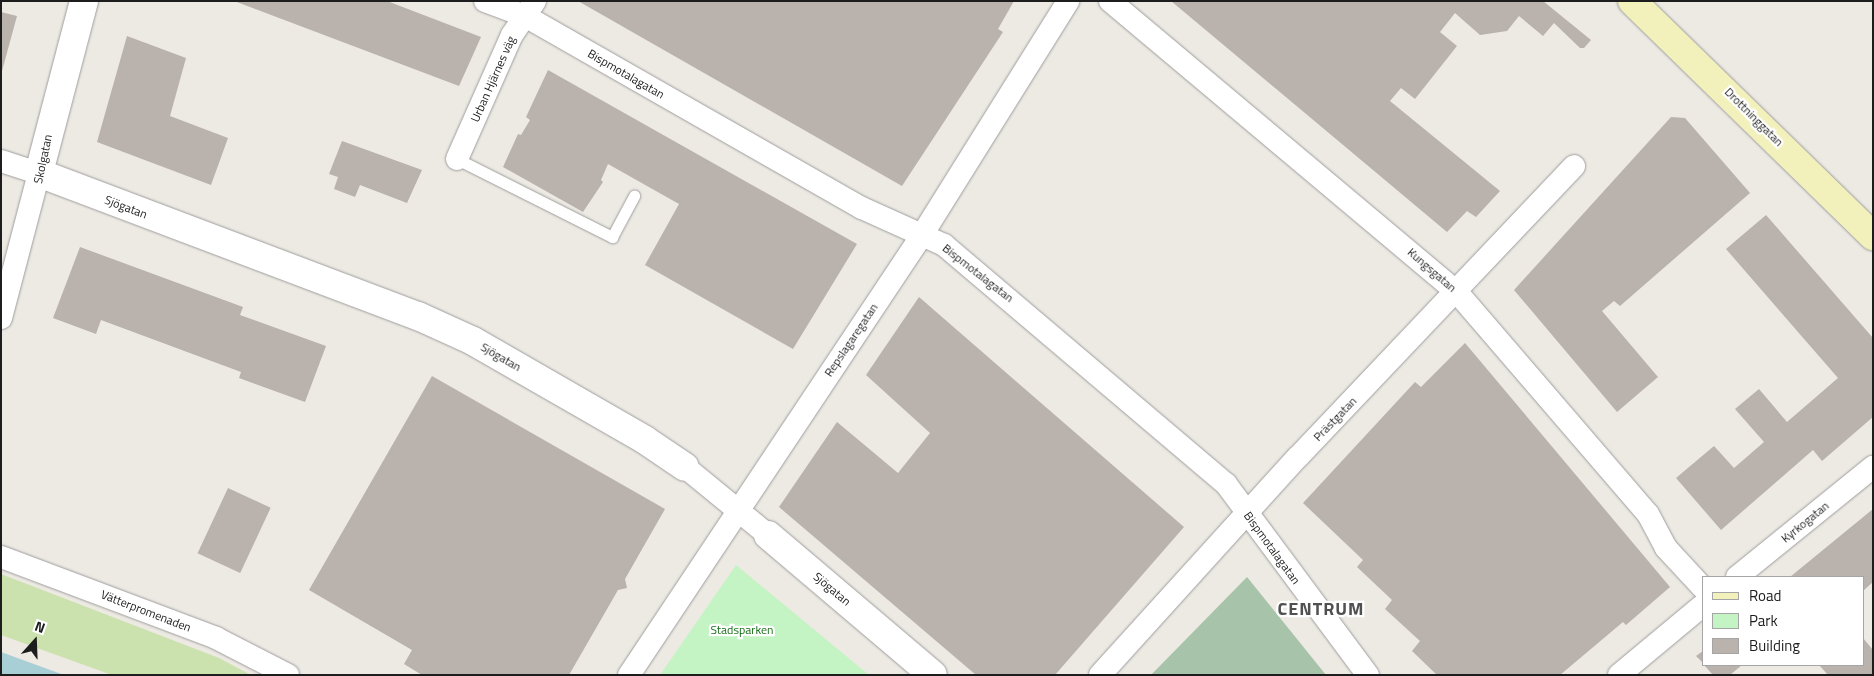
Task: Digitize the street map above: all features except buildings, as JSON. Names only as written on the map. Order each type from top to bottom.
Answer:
[{"type":"main road","name":"Drottninggatan","points":[[1632,1],[1873,236]]},
{"type":"street","name":"Skolgatan","points":[[1,318],[84,1]]},
{"type":"street","name":"Bispmotalagatan","points":[[485,1],[530,9],[862,208],[944,245],[990,280],[1226,484],[1246,514],[1368,675]]},
{"type":"street","name":"Repslagaregatan","points":[[629,675],[922,235],[1068,1]]},
{"type":"street","name":"Kungsgatan","points":[[1110,1],[1456,291],[1648,514],[1666,548],[1702,587]]},
{"type":"street","name":"Urban Hjärnes väg","points":[[457,159],[512,35],[530,9]]},
{"type":"street","name":"Sjögatan","points":[[1,161],[40,173],[418,316],[498,356],[645,440],[685,467],[738,509],[933,675]]},
{"type":"street","name":"Prästgatan","points":[[1100,675],[1298,457],[1574,166]]},
{"type":"street","name":"Kyrkogatan","points":[[1738,576],[1873,467]]},
{"type":"street","name":"Vätterpromenaden","points":[[1,557],[216,638],[288,675]]},
{"type":"street","points":[[1619,675],[1702,606]]},
{"type":"lane","points":[[457,159],[612,236],[634,196]]},
{"type":"green space","name":"Stadsparken","points":[[736,565],[869,675],[660,675]]},
{"type":"green space","points":[[1,574],[219,658],[251,675],[112,675],[1,635]]},
{"type":"green space","points":[[1247,577],[1326,675],[1151,675]]},
{"type":"water","points":[[1,652],[64,675],[1,675]]},
{"type":"district","name":"CENTRUM","points":[[1321,609]]}]
